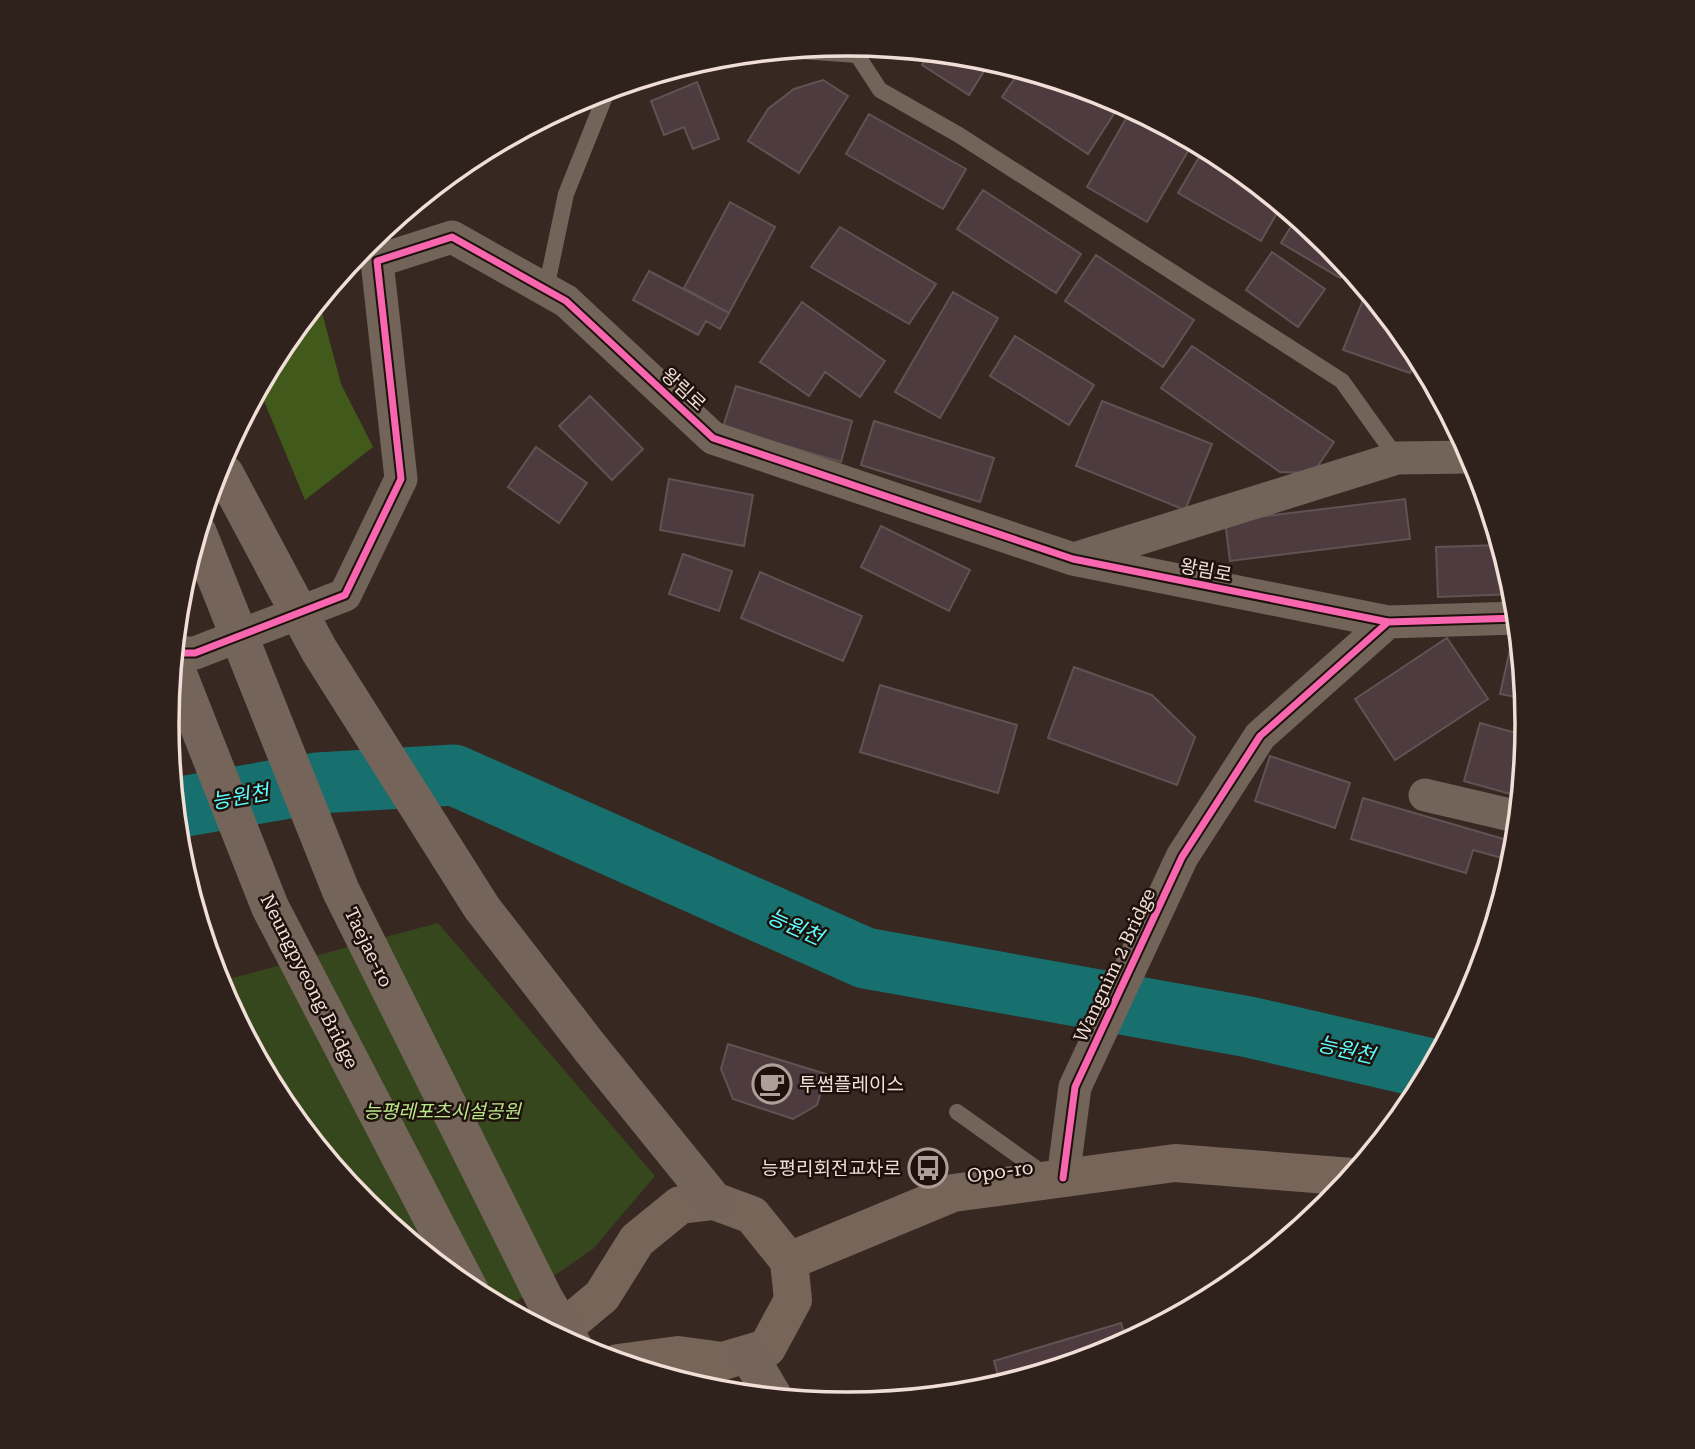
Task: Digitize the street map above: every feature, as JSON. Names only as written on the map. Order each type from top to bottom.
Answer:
[{"type":"highway","points":[[227,476],[319,650],[475,896],[591,1049],[714,1200]]},
{"type":"highway","name":"Taejae-ro","points":[[203,546],[341,891],[545,1300],[562,1329]]},
{"type":"highway","name":"Neungpyeong Bridge","points":[[180,679],[270,906],[457,1267]]},
{"type":"highway","points":[[748,1354],[768,1388]]},
{"type":"main road","name":"Opo-ro","points":[[789,1261],[953,1193],[1175,1163],[1336,1180]]},
{"type":"main road","points":[[561,1328],[602,1296],[637,1240],[680,1205],[714,1200],[752,1215],[789,1261],[793,1300],[767,1348],[723,1362],[678,1355],[640,1360]]},
{"type":"street","name":"왕림로","points":[[183,653],[195,653],[345,595],[401,479],[377,261],[452,237],[566,301],[713,438],[1073,559],[1388,622],[1507,618]]},
{"type":"street","points":[[1073,559],[1397,458],[1460,457]]},
{"type":"street","name":"Wangnim 2 Bridge","points":[[1058,1179],[1075,1087],[1182,857],[1260,736],[1388,622]]},
{"type":"street","points":[[1425,795],[1510,815]]},
{"type":"lane","points":[[858,56],[880,90],[959,135],[1342,381],[1397,458]]},
{"type":"lane","points":[[546,289],[566,194],[602,103]]},
{"type":"lane","points":[[957,1112],[1058,1179]]},
{"type":"green space","points":[[322,312],[341,384],[373,447],[305,500],[264,400],[292,353]]},
{"type":"green space","name":"능평레포츠시설공원","points":[[438,923],[655,1176],[593,1249],[513,1303],[441,1255],[375,1197],[345,1165],[317,1131],[269,1059],[230,979]]},
{"type":"building","points":[[925,61],[984,70],[969,95],[922,65]]},
{"type":"building","points":[[1015,78],[1062,91],[1115,112],[1088,154],[1002,97]]},
{"type":"building","points":[[823,80],[848,96],[799,173],[748,141],[768,109],[794,89]]},
{"type":"building","points":[[697,82],[719,139],[693,149],[684,127],[664,135],[651,101]]},
{"type":"building","points":[[869,114],[966,169],[943,209],[846,154]]},
{"type":"building","points":[[1127,118],[1189,150],[1147,222],[1087,187]]},
{"type":"building","points":[[1199,157],[1277,213],[1261,241],[1178,193]]},
{"type":"building","points":[[983,190],[1081,254],[1056,293],[957,229]]},
{"type":"building","points":[[730,202],[775,227],[729,313],[684,288]]},
{"type":"building","points":[[1292,226],[1342,275],[1340,278],[1281,243]]},
{"type":"building","points":[[840,227],[936,284],[909,324],[811,267]]},
{"type":"building","points":[[1272,252],[1325,289],[1298,327],[1246,290]]},
{"type":"building","points":[[1096,255],[1194,320],[1163,367],[1065,301]]},
{"type":"building","points":[[649,271],[729,313],[720,329],[706,321],[698,335],[633,300]]},
{"type":"building","points":[[953,292],[998,318],[940,418],[895,392]]},
{"type":"building","points":[[1363,300],[1412,368],[1410,373],[1343,350]]},
{"type":"building","points":[[802,302],[885,361],[860,397],[825,372],[809,396],[760,362]]},
{"type":"building","points":[[1015,336],[1094,385],[1069,425],[990,376]]},
{"type":"building","points":[[1192,346],[1334,442],[1313,473],[1280,472],[1161,388]]},
{"type":"building","points":[[736,386],[852,421],[841,462],[723,427]]},
{"type":"building","points":[[590,396],[643,449],[612,480],[559,426]]},
{"type":"building","points":[[1102,401],[1212,444],[1185,510],[1076,466]]},
{"type":"building","points":[[874,421],[994,458],[980,502],[861,465]]},
{"type":"building","points":[[536,447],[587,483],[559,523],[508,487]]},
{"type":"building","points":[[669,479],[753,495],[744,546],[660,530]]},
{"type":"building","points":[[1405,499],[1410,539],[1230,561],[1225,521]]},
{"type":"building","points":[[881,526],[970,570],[949,611],[861,567]]},
{"type":"building","points":[[1491,545],[1503,594],[1438,597],[1436,547]]},
{"type":"building","points":[[683,554],[732,571],[719,611],[669,594]]},
{"type":"building","points":[[760,572],[862,616],[843,661],[741,618]]},
{"type":"building","points":[[1447,638],[1488,699],[1395,760],[1355,699]]},
{"type":"building","points":[[1511,645],[1515,697],[1500,694]]},
{"type":"building","points":[[1074,667],[1152,695],[1195,737],[1177,785],[1048,738]]},
{"type":"building","points":[[880,685],[1017,725],[998,793],[860,752]]},
{"type":"building","points":[[1480,723],[1516,733],[1512,794],[1464,781]]},
{"type":"building","points":[[1270,756],[1350,783],[1335,828],[1255,801]]},
{"type":"building","points":[[1363,798],[1506,840],[1502,858],[1473,850],[1466,873],[1351,839]]},
{"type":"building","points":[[728,1044],[826,1074],[817,1105],[793,1119],[733,1099],[721,1069]]},
{"type":"building","points":[[1121,1323],[1124,1333],[1062,1358],[998,1375],[994,1361]]},
{"type":"waterway","name":"능원천","points":[[184,806],[317,783],[454,775],[865,958],[1249,1027],[1421,1067]]},
{"type":"cycle path","points":[[183,653],[195,653],[345,595],[401,479],[377,261],[452,237],[566,301],[713,438],[1073,559],[1388,622],[1507,618]]},
{"type":"cycle path","points":[[1063,1178],[1075,1087],[1182,857],[1260,736],[1388,622]]},
{"type":"place","name":"투썸플레이스","points":[[772,1084]]},
{"type":"place","name":"능평리회전교차로","points":[[928,1168]]}]
